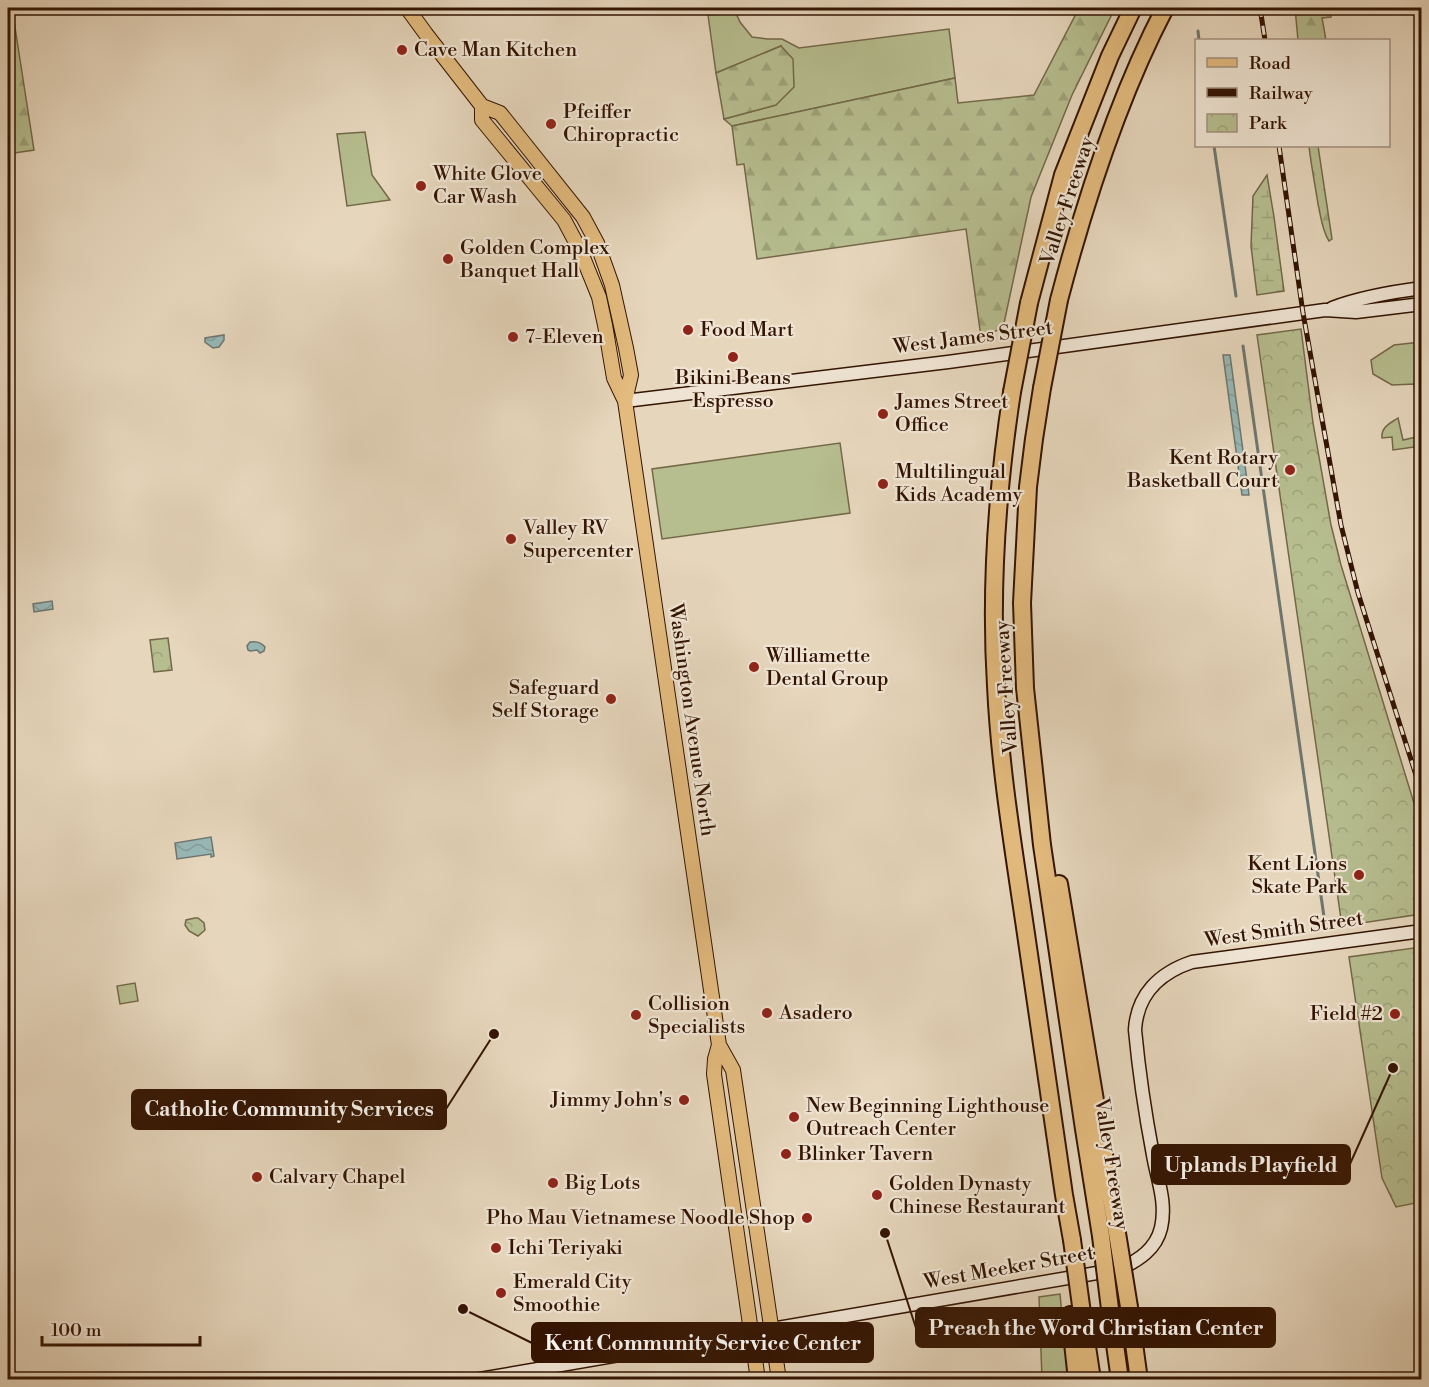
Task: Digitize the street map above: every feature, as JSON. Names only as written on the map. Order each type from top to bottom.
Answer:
[{"type":"highway","name":"Valley Freeway","points":[[1076,1314],[1064,1195],[1009,824],[1000,746],[994,614],[995,554],[1006,434],[1029,303],[1063,175],[1110,56],[1133,8]]},
{"type":"highway","name":"Valley Freeway","points":[[1120,1380],[1110,1309],[1109,1234],[1049,820],[1043,791],[1034,770],[1025,688],[1022,603],[1028,487],[1042,388],[1059,300],[1072,249],[1130,81],[1165,8]]},
{"type":"highway","points":[[1109,1234],[1129,1307],[1139,1380]]},
{"type":"highway","points":[[1076,1314],[1077,1380]]},
{"type":"highway","points":[[1076,1314],[1092,1380]]},
{"type":"main road","points":[[407,8],[482,106]]},
{"type":"main road","name":"Washington Avenue North","points":[[625,401],[630,375],[626,348],[612,285],[597,243],[583,217],[500,113],[482,106],[482,120],[564,220],[580,250],[599,297],[614,378],[625,401],[719,1045],[733,1070],[779,1380]]},
{"type":"main road","name":"West James Street","points":[[1325,310],[1352,300],[1422,288]]},
{"type":"main road","name":"West James Street","points":[[625,401],[948,362],[1325,310],[1356,312],[1422,304]]},
{"type":"main road","name":"West Smith Street","points":[[1152,1246],[1158,1238],[1161,1227],[1163,1199],[1153,1157],[1135,1030],[1138,1009],[1156,982],[1179,966],[1202,960],[1422,930]]},
{"type":"main road","name":"Washington Avenue North","points":[[719,1045],[714,1074],[758,1380]]},
{"type":"main road","name":"West Meeker Street","points":[[474,1380],[1120,1269],[1138,1261],[1152,1246]]},
{"type":"green space","points":[[8,8],[12,8],[34,150],[8,154]]},
{"type":"green space","points":[[1079,8],[1115,8],[1072,95],[1031,197],[1003,328],[981,337],[966,229],[757,259],[744,164],[737,165],[732,126],[955,78],[958,103],[1034,95]]},
{"type":"green space","points":[[1295,8],[1330,8],[1331,17],[1322,18],[1326,39],[1298,39]]},
{"type":"green space","points":[[736,13],[752,37],[782,39],[799,48],[949,29],[955,78],[732,126],[724,119],[776,105],[781,46],[716,73],[708,15]]},
{"type":"green space","points":[[781,46],[793,59],[794,87],[776,105],[724,119],[716,73]]},
{"type":"green space","points":[[365,132],[372,175],[390,200],[347,206],[337,134]]},
{"type":"green space","points":[[1309,147],[1318,147],[1332,239],[1329,241],[1321,219]]},
{"type":"green space","points":[[1267,175],[1284,291],[1257,295],[1251,246],[1253,196]]},
{"type":"green space","points":[[1301,329],[1313,423],[1331,525],[1341,565],[1421,826],[1421,914],[1342,926],[1257,335]]},
{"type":"green space","points":[[1422,342],[1421,421],[1414,384],[1392,385],[1373,374],[1371,360],[1394,345]]},
{"type":"green space","points":[[1398,418],[1403,440],[1421,436],[1421,446],[1393,450],[1392,437],[1382,438],[1384,428]]},
{"type":"green space","points":[[840,443],[850,513],[662,539],[652,469]]},
{"type":"green space","points":[[168,638],[172,670],[154,672],[150,640]]},
{"type":"green space","points":[[195,918],[204,923],[205,930],[198,936],[189,931],[185,925],[186,920]]},
{"type":"green space","points":[[1421,947],[1421,1202],[1396,1207],[1382,1178],[1349,957]]},
{"type":"green space","points":[[135,983],[138,1001],[120,1004],[117,986]]},
{"type":"green space","points":[[1060,1294],[1068,1379],[1042,1379],[1039,1297]]},
{"type":"water","points":[[224,335],[224,340],[219,347],[213,348],[205,342],[205,338]]},
{"type":"water","points":[[1223,355],[1230,355],[1249,495],[1242,495]]},
{"type":"water","points":[[52,601],[53,609],[34,612],[33,604]]},
{"type":"water","points":[[250,642],[262,644],[265,647],[264,651],[260,653],[257,650],[248,650],[247,646]]},
{"type":"water","points":[[211,837],[214,856],[211,857],[211,854],[177,859],[175,843]]},
{"type":"waterway","points":[[1198,31],[1199,39]]},
{"type":"waterway","points":[[1214,147],[1236,296]]},
{"type":"waterway","points":[[1243,346],[1325,924]]},
{"type":"railway","points":[[1260,8],[1265,39]]},
{"type":"railway","points":[[1279,147],[1303,313],[1341,525],[1358,593],[1422,794]]},
{"type":"place","name":"Cave Man Kitchen","points":[[402,50]]},
{"type":"place","name":"Pfeiffer Chiropractic","points":[[551,124]]},
{"type":"place","name":"White Glove Car Wash","points":[[421,186]]},
{"type":"place","name":"Golden Complex Banquet Hall","points":[[448,259]]},
{"type":"place","name":"Food Mart","points":[[688,330]]},
{"type":"place","name":"7-Eleven","points":[[513,337]]},
{"type":"place","name":"Bikini Beans Espresso","points":[[733,357]]},
{"type":"place","name":"James Street Office","points":[[883,414]]},
{"type":"place","name":"Kent Rotary Basketball Court","points":[[1290,470]]},
{"type":"place","name":"Multilingual Kids Academy","points":[[883,484]]},
{"type":"place","name":"Valley RV Supercenter","points":[[511,539]]},
{"type":"place","name":"Williamette Dental Group","points":[[754,667]]},
{"type":"place","name":"Safeguard Self Storage","points":[[611,699]]},
{"type":"place","name":"Kent Lions Skate Park","points":[[1359,875]]},
{"type":"place","name":"Asadero","points":[[767,1013]]},
{"type":"place","name":"Field #2","points":[[1395,1014]]},
{"type":"place","name":"Collision Specialists","points":[[636,1015]]},
{"type":"place","name":"Catholic Community Services","points":[[494,1034]]},
{"type":"place","name":"Uplands Playfield","points":[[1393,1068]]},
{"type":"place","name":"Jimmy John's","points":[[684,1100]]},
{"type":"place","name":"New Beginning Lighthouse Outreach Center","points":[[794,1117]]},
{"type":"place","name":"Blinker Tavern","points":[[786,1154]]},
{"type":"place","name":"Calvary Chapel","points":[[257,1177]]},
{"type":"place","name":"Big Lots","points":[[553,1183]]},
{"type":"place","name":"Golden Dynasty Chinese Restaurant","points":[[877,1195]]},
{"type":"place","name":"Pho Mau Vietnamese Noodle Shop","points":[[807,1218]]},
{"type":"place","name":"Preach the Word Christian Center","points":[[885,1233]]},
{"type":"place","name":"Ichi Teriyaki","points":[[496,1248]]},
{"type":"place","name":"Emerald City Smoothie","points":[[501,1293]]},
{"type":"place","name":"Kent Community Service Center","points":[[463,1309]]}]
